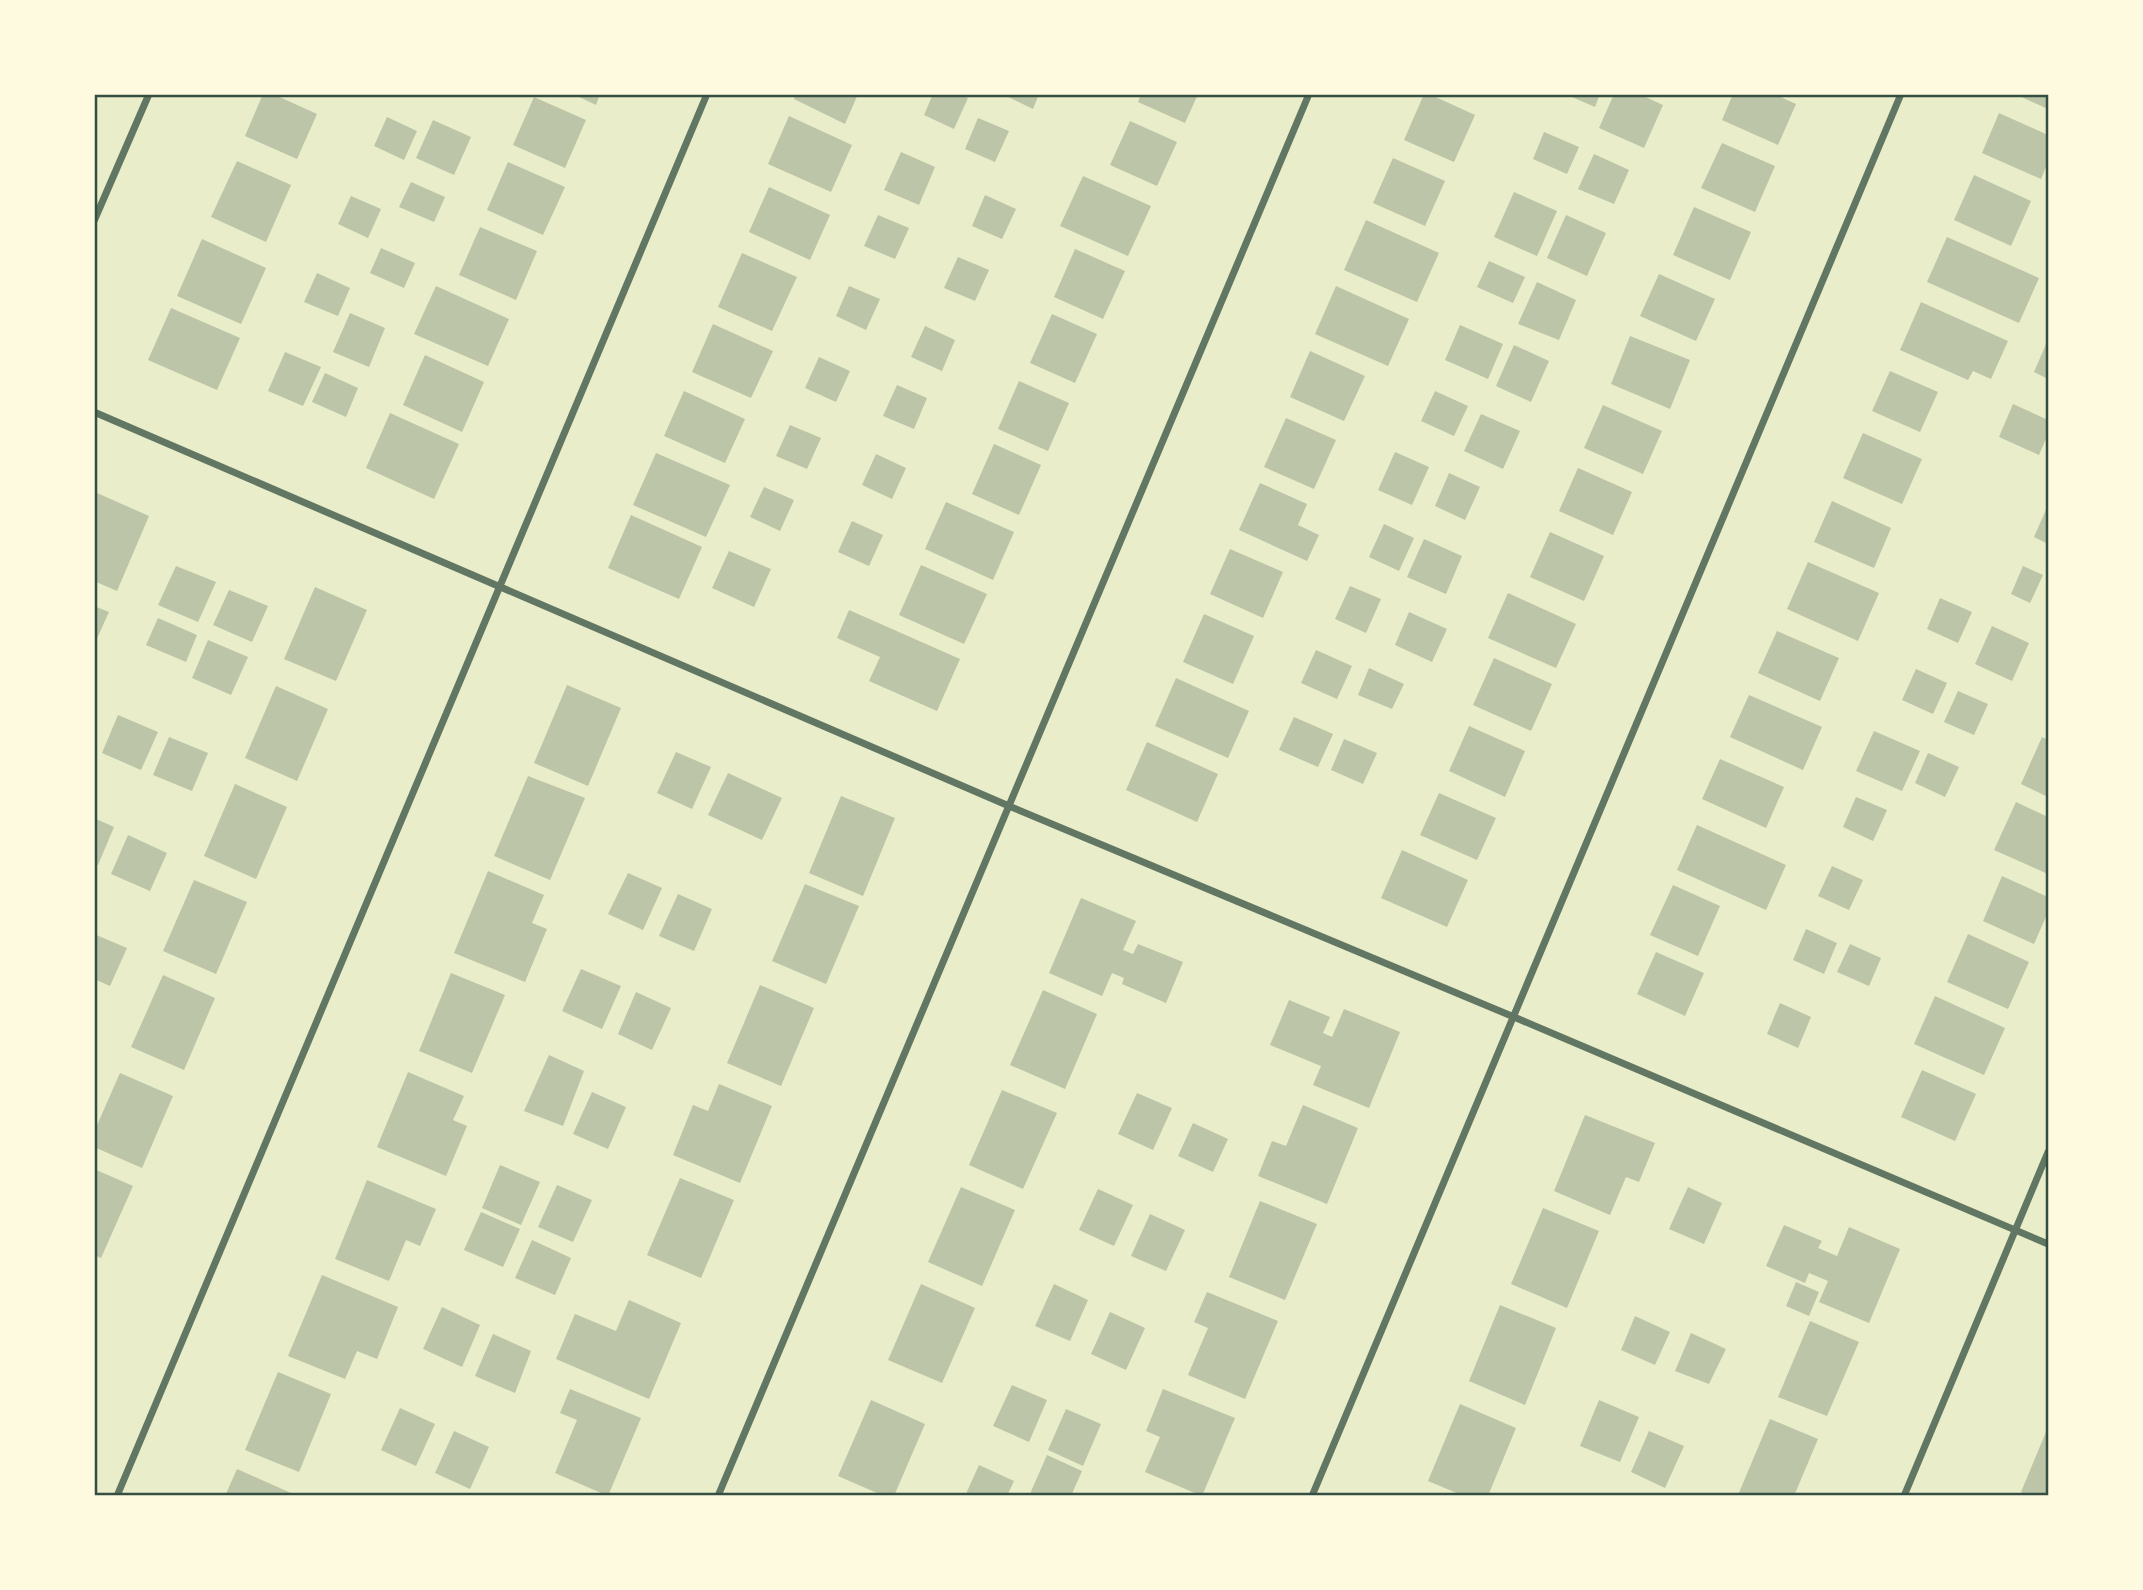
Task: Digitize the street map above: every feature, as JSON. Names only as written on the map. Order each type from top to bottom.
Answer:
[{"type":"street","points":[[94,221],[149,94]]},
{"type":"street","points":[[117,1496],[707,94]]},
{"type":"street","points":[[718,1496],[1309,94]]},
{"type":"street","points":[[1312,1496],[1901,94]]},
{"type":"street","points":[[94,412],[1009,806],[2049,1244]]},
{"type":"street","points":[[1904,1496],[2049,1152]]},
{"type":"building","points":[[263,94],[273,94],[317,114],[297,159],[245,136]]},
{"type":"building","points":[[573,94],[600,94],[596,105]]},
{"type":"building","points":[[796,94],[858,94],[845,124],[794,99]]},
{"type":"building","points":[[933,94],[960,94],[968,98],[954,129],[924,115]]},
{"type":"building","points":[[1002,94],[1039,94],[1033,109]]},
{"type":"building","points":[[1141,94],[1198,94],[1185,123],[1138,102]]},
{"type":"building","points":[[1424,94],[1475,115],[1454,162],[1404,140]]},
{"type":"building","points":[[1565,94],[1600,94],[1595,107]]},
{"type":"building","points":[[1614,94],[1639,94],[1663,105],[1644,148],[1599,128]]},
{"type":"building","points":[[1733,94],[1774,94],[1796,104],[1778,145],[1722,120]]},
{"type":"building","points":[[2015,94],[2048,94],[2048,109]]},
{"type":"building","points":[[534,97],[586,120],[565,168],[513,145]]},
{"type":"building","points":[[1999,113],[2048,135],[2048,162],[2041,179],[1982,153]]},
{"type":"building","points":[[789,116],[852,145],[831,192],[768,164]]},
{"type":"building","points":[[387,117],[417,131],[404,160],[374,146]]},
{"type":"building","points":[[978,118],[1009,131],[995,162],[965,149]]},
{"type":"building","points":[[433,120],[471,137],[454,175],[416,158]]},
{"type":"building","points":[[1130,121],[1177,142],[1157,186],[1110,165]]},
{"type":"building","points":[[1544,132],[1579,147],[1567,174],[1533,159]]},
{"type":"building","points":[[1722,143],[1775,166],[1755,212],[1701,188]]},
{"type":"building","points":[[901,152],[935,167],[919,205],[884,190]]},
{"type":"building","points":[[1594,154],[1629,170],[1614,204],[1578,189]]},
{"type":"building","points":[[1393,158],[1445,181],[1425,226],[1373,203]]},
{"type":"building","points":[[237,161],[291,185],[266,242],[211,217]]},
{"type":"building","points":[[508,162],[565,187],[543,235],[487,210]]},
{"type":"building","points":[[1974,175],[2031,201],[2011,246],[1954,220]]},
{"type":"building","points":[[1083,176],[1151,206],[1128,256],[1060,226]]},
{"type":"building","points":[[411,182],[445,197],[434,222],[399,207]]},
{"type":"building","points":[[769,187],[830,215],[810,260],[749,232]]},
{"type":"building","points":[[1514,192],[1557,211],[1537,256],[1494,237]]},
{"type":"building","points":[[985,195],[1016,209],[1002,239],[972,226]]},
{"type":"building","points":[[351,196],[381,209],[368,238],[338,224]]},
{"type":"building","points":[[1694,207],[1751,232],[1730,280],[1673,255]]},
{"type":"building","points":[[878,215],[909,228],[895,259],[864,246]]},
{"type":"building","points":[[1566,215],[1606,233],[1587,276],[1547,258]]},
{"type":"building","points":[[1366,220],[1439,253],[1417,302],[1344,270]]},
{"type":"building","points":[[480,227],[537,251],[516,300],[459,275]]},
{"type":"building","points":[[1947,237],[2039,278],[2019,323],[1927,282]]},
{"type":"building","points":[[202,239],[266,268],[241,324],[177,296]]},
{"type":"building","points":[[381,248],[415,263],[404,288],[370,273]]},
{"type":"building","points":[[1075,249],[1125,271],[1103,319],[1054,297]]},
{"type":"building","points":[[742,253],[797,277],[772,331],[718,307]]},
{"type":"building","points":[[958,257],[989,270],[975,301],[944,288]]},
{"type":"building","points":[[1489,261],[1525,277],[1513,303],[1477,287]]},
{"type":"building","points":[[317,273],[350,288],[338,316],[304,302]]},
{"type":"building","points":[[1659,274],[1715,299],[1696,341],[1640,316]]},
{"type":"building","points":[[1537,282],[1576,300],[1559,340],[1518,324]]},
{"type":"building","points":[[436,286],[509,319],[488,366],[414,334]]},
{"type":"building","points":[[849,286],[880,299],[866,330],[836,316]]},
{"type":"building","points":[[1336,286],[1409,319],[1388,366],[1315,334]]},
{"type":"building","points":[[1921,302],[2008,341],[1991,379],[1973,371],[1968,380],[1900,350]]},
{"type":"building","points":[[171,308],[240,338],[217,390],[148,360]]},
{"type":"building","points":[[350,313],[385,328],[369,367],[333,352]]},
{"type":"building","points":[[1052,314],[1097,334],[1075,383],[1030,363]]},
{"type":"building","points":[[713,324],[773,351],[751,398],[692,372]]},
{"type":"building","points":[[1460,325],[1503,344],[1488,379],[1445,360]]},
{"type":"building","points":[[925,326],[955,340],[942,371],[911,357]]},
{"type":"building","points":[[1630,336],[1690,360],[1670,409],[1611,384]]},
{"type":"building","points":[[2046,344],[2048,345],[2048,379],[2034,372]]},
{"type":"building","points":[[1514,345],[1549,361],[1531,402],[1496,386]]},
{"type":"building","points":[[1310,351],[1365,376],[1344,421],[1290,397]]},
{"type":"building","points":[[285,352],[321,367],[303,406],[268,391]]},
{"type":"building","points":[[425,355],[484,382],[462,432],[403,405]]},
{"type":"building","points":[[819,357],[850,371],[836,402],[805,388]]},
{"type":"building","points":[[1890,371],[1938,392],[1920,432],[1872,411]]},
{"type":"building","points":[[325,373],[358,388],[346,417],[312,402]]},
{"type":"building","points":[[1019,381],[1069,403],[1048,451],[998,429]]},
{"type":"building","points":[[897,385],[927,398],[914,429],[883,416]]},
{"type":"building","points":[[684,391],[745,419],[725,463],[664,436]]},
{"type":"building","points":[[1435,391],[1468,406],[1454,436],[1421,421]]},
{"type":"building","points":[[2013,404],[2048,420],[2048,434],[2039,455],[1999,437]]},
{"type":"building","points":[[1603,405],[1662,431],[1643,474],[1584,448]]},
{"type":"building","points":[[390,413],[459,444],[434,499],[366,468]]},
{"type":"building","points":[[1481,414],[1520,431],[1503,469],[1464,451]]},
{"type":"building","points":[[1286,418],[1336,440],[1314,489],[1264,467]]},
{"type":"building","points":[[790,425],[821,438],[807,469],[776,456]]},
{"type":"building","points":[[1863,433],[1922,459],[1902,504],[1843,478]]},
{"type":"building","points":[[994,444],[1041,465],[1019,515],[972,494]]},
{"type":"building","points":[[1395,452],[1429,467],[1412,505],[1378,490]]},
{"type":"building","points":[[656,453],[730,485],[706,537],[633,505]]},
{"type":"building","points":[[876,454],[906,468],[892,499],[862,485]]},
{"type":"building","points":[[1578,468],[1632,492],[1613,535],[1559,511]]},
{"type":"building","points":[[1449,473],[1480,487],[1465,520],[1435,506]]},
{"type":"building","points":[[1260,483],[1307,504],[1298,525],[1319,535],[1307,561],[1239,530]]},
{"type":"building","points":[[764,487],[794,500],[780,531],[750,517]]},
{"type":"building","points":[[97,493],[149,516],[117,591],[94,581],[94,499]]},
{"type":"building","points":[[1832,501],[1891,528],[1874,568],[1814,542]]},
{"type":"building","points":[[946,502],[1014,532],[993,580],[925,549]]},
{"type":"building","points":[[2048,505],[2048,544],[2034,537]]},
{"type":"building","points":[[631,515],[702,547],[679,599],[608,568]]},
{"type":"building","points":[[852,521],[883,535],[869,566],[838,552]]},
{"type":"building","points":[[1384,524],[1414,538],[1399,571],[1369,557]]},
{"type":"building","points":[[1550,532],[1604,556],[1584,601],[1530,577]]},
{"type":"building","points":[[1424,539],[1462,556],[1446,594],[1407,577]]},
{"type":"building","points":[[1230,549],[1283,572],[1263,618],[1210,594]]},
{"type":"building","points":[[729,551],[771,569],[754,607],[712,588]]},
{"type":"building","points":[[1808,562],[1879,593],[1858,641],[1787,609]]},
{"type":"building","points":[[921,565],[987,594],[964,644],[899,615]]},
{"type":"building","points":[[176,566],[216,582],[198,622],[158,605]]},
{"type":"building","points":[[2023,566],[2043,575],[2030,603],[2011,594]]},
{"type":"building","points":[[1350,586],[1381,599],[1366,633],[1335,619]]},
{"type":"building","points":[[315,587],[367,610],[336,681],[284,659]]},
{"type":"building","points":[[229,590],[268,606],[252,642],[213,625]]},
{"type":"building","points":[[1508,593],[1576,624],[1556,668],[1488,638]]},
{"type":"building","points":[[1940,598],[1972,612],[1958,643],[1927,629]]},
{"type":"building","points":[[94,606],[109,612],[94,645]]},
{"type":"building","points":[[849,610],[960,659],[937,711],[869,681],[880,657],[837,638]]},
{"type":"building","points":[[1409,612],[1447,629],[1432,662],[1395,645]]},
{"type":"building","points":[[1204,614],[1254,636],[1233,684],[1183,662]]},
{"type":"building","points":[[158,618],[197,635],[186,662],[146,645]]},
{"type":"building","points":[[1992,626],[2029,643],[2012,681],[1975,664]]},
{"type":"building","points":[[1777,631],[1839,658],[1820,701],[1758,673]]},
{"type":"building","points":[[208,640],[248,657],[231,695],[192,678]]},
{"type":"building","points":[[1316,650],[1352,666],[1337,699],[1301,683]]},
{"type":"building","points":[[1494,658],[1552,684],[1531,731],[1473,705]]},
{"type":"building","points":[[1369,668],[1404,684],[1392,709],[1358,695]]},
{"type":"building","points":[[1916,669],[1947,683],[1933,714],[1902,700]]},
{"type":"building","points":[[1176,678],[1249,711],[1228,758],[1155,726]]},
{"type":"building","points":[[567,685],[621,708],[588,786],[534,763]]},
{"type":"building","points":[[276,686],[328,709],[297,781],[245,758]]},
{"type":"building","points":[[1958,691],[1988,704],[1974,735],[1944,722]]},
{"type":"building","points":[[1749,695],[1822,727],[1803,770],[1730,737]]},
{"type":"building","points":[[118,715],[158,732],[141,770],[102,753]]},
{"type":"building","points":[[1294,717],[1333,734],[1318,767],[1279,750]]},
{"type":"building","points":[[1469,726],[1525,751],[1505,797],[1449,771]]},
{"type":"building","points":[[1874,731],[1920,751],[1902,791],[1856,771]]},
{"type":"building","points":[[169,737],[208,753],[192,791],[153,775]]},
{"type":"building","points":[[2042,737],[2048,740],[2048,797],[2021,784]]},
{"type":"building","points":[[1344,739],[1377,753],[1363,784],[1331,770]]},
{"type":"building","points":[[1147,742],[1218,774],[1197,822],[1126,790]]},
{"type":"building","points":[[676,752],[711,767],[692,809],[657,793]]},
{"type":"building","points":[[1928,753],[1959,767],[1945,797],[1915,783]]},
{"type":"building","points":[[1720,759],[1784,787],[1766,828],[1702,799]]},
{"type":"building","points":[[728,773],[782,798],[762,840],[708,815]]},
{"type":"building","points":[[528,776],[585,798],[550,880],[494,856]]},
{"type":"building","points":[[235,784],[287,807],[256,879],[204,856]]},
{"type":"building","points":[[1439,793],[1496,818],[1477,860],[1420,835]]},
{"type":"building","points":[[841,796],[895,818],[863,896],[809,873]]},
{"type":"building","points":[[1856,797],[1887,810],[1873,841],[1843,827]]},
{"type":"building","points":[[2016,802],[2048,817],[2048,874],[1994,850]]},
{"type":"building","points":[[94,818],[114,827],[98,865],[94,864]]},
{"type":"building","points":[[1697,825],[1786,865],[1766,910],[1677,870]]},
{"type":"building","points":[[128,835],[167,853],[150,891],[111,874]]},
{"type":"building","points":[[1402,850],[1468,880],[1447,927],[1381,898]]},
{"type":"building","points":[[1832,866],[1863,880],[1849,910],[1818,896]]},
{"type":"building","points":[[488,871],[544,895],[532,923],[547,929],[525,982],[454,953]]},
{"type":"building","points":[[628,873],[662,888],[643,930],[608,914]]},
{"type":"building","points":[[2002,876],[2048,897],[2048,912],[2034,944],[1983,921]]},
{"type":"building","points":[[194,880],[247,902],[216,974],[163,951]]},
{"type":"building","points":[[805,884],[859,906],[826,984],[772,961]]},
{"type":"building","points":[[1673,885],[1720,906],[1698,956],[1650,935]]},
{"type":"building","points":[[678,894],[712,909],[694,951],[659,936]]},
{"type":"building","points":[[1081,898],[1136,921],[1123,950],[1133,954],[1138,944],[1183,962],[1166,1003],[1122,984],[1124,978],[1112,973],[1102,996],[1049,973]]},
{"type":"building","points":[[1806,929],[1837,943],[1824,974],[1793,960]]},
{"type":"building","points":[[94,934],[127,948],[110,986],[94,979]]},
{"type":"building","points":[[1968,934],[2029,962],[2008,1009],[1947,982]]},
{"type":"building","points":[[1850,944],[1881,958],[1869,986],[1837,972]]},
{"type":"building","points":[[1656,952],[1704,973],[1685,1016],[1637,994]]},
{"type":"building","points":[[581,969],[621,986],[602,1029],[562,1011]]},
{"type":"building","points":[[451,973],[505,995],[472,1073],[419,1051]]},
{"type":"building","points":[[163,975],[215,998],[184,1070],[131,1047]]},
{"type":"building","points":[[760,985],[814,1008],[781,1086],[727,1063]]},
{"type":"building","points":[[1043,990],[1097,1014],[1065,1089],[1010,1065]]},
{"type":"building","points":[[636,992],[671,1008],[652,1050],[618,1034]]},
{"type":"building","points":[[1935,996],[2005,1028],[1984,1075],[1914,1044]]},
{"type":"building","points":[[1289,1000],[1330,1017],[1323,1033],[1332,1037],[1344,1009],[1400,1032],[1369,1108],[1313,1085],[1321,1066],[1270,1045]]},
{"type":"building","points":[[1780,1003],[1811,1017],[1798,1048],[1767,1034]]},
{"type":"building","points":[[549,1055],[584,1071],[563,1126],[524,1111]]},
{"type":"building","points":[[1922,1070],[1976,1094],[1955,1141],[1901,1117]]},
{"type":"building","points":[[408,1072],[464,1096],[453,1120],[467,1126],[446,1176],[377,1147]]},
{"type":"building","points":[[120,1073],[173,1096],[142,1168],[94,1147],[94,1132]]},
{"type":"building","points":[[719,1084],[772,1106],[740,1183],[673,1155],[693,1105],[708,1111]]},
{"type":"building","points":[[1002,1090],[1057,1113],[1023,1189],[969,1165]]},
{"type":"building","points":[[592,1092],[626,1107],[608,1149],[573,1134]]},
{"type":"building","points":[[1137,1093],[1172,1108],[1153,1150],[1118,1134]]},
{"type":"building","points":[[1303,1105],[1358,1128],[1327,1204],[1258,1176],[1272,1141],[1286,1146]]},
{"type":"building","points":[[1585,1115],[1655,1143],[1639,1182],[1626,1177],[1610,1215],[1554,1191]]},
{"type":"building","points":[[1193,1123],[1228,1139],[1213,1172],[1178,1156]]},
{"type":"building","points":[[500,1165],[540,1182],[521,1225],[482,1208]]},
{"type":"building","points":[[94,1169],[133,1186],[101,1258],[94,1255]]},
{"type":"building","points":[[680,1178],[734,1200],[701,1278],[647,1255]]},
{"type":"building","points":[[367,1180],[436,1209],[420,1246],[406,1240],[389,1281],[335,1259]]},
{"type":"building","points":[[557,1185],[592,1200],[573,1242],[538,1227]]},
{"type":"building","points":[[961,1187],[1015,1210],[982,1286],[928,1262]]},
{"type":"building","points":[[1688,1187],[1722,1203],[1704,1244],[1669,1229]]},
{"type":"building","points":[[1098,1189],[1133,1205],[1114,1246],[1079,1230]]},
{"type":"building","points":[[1260,1201],[1317,1224],[1285,1300],[1229,1277]]},
{"type":"building","points":[[1543,1208],[1599,1231],[1567,1308],[1511,1284]]},
{"type":"building","points":[[481,1212],[520,1229],[503,1267],[464,1250]]},
{"type":"building","points":[[1150,1214],[1185,1230],[1166,1271],[1131,1256]]},
{"type":"building","points":[[1784,1225],[1822,1241],[1818,1248],[1837,1256],[1849,1227],[1900,1249],[1869,1323],[1819,1302],[1828,1281],[1809,1273],[1805,1283],[1766,1266]]},
{"type":"building","points":[[532,1240],[571,1258],[555,1295],[515,1278]]},
{"type":"building","points":[[322,1275],[398,1307],[377,1359],[357,1351],[345,1379],[288,1356]]},
{"type":"building","points":[[1796,1282],[1819,1292],[1809,1316],[1786,1306]]},
{"type":"building","points":[[921,1284],[975,1308],[942,1383],[888,1360]]},
{"type":"building","points":[[1054,1284],[1088,1300],[1070,1341],[1035,1326]]},
{"type":"building","points":[[1207,1292],[1278,1321],[1245,1399],[1188,1375],[1208,1328],[1194,1322]]},
{"type":"building","points":[[629,1300],[681,1323],[649,1399],[556,1359],[575,1314],[616,1331]]},
{"type":"building","points":[[1500,1305],[1556,1328],[1525,1405],[1469,1381]]},
{"type":"building","points":[[442,1307],[480,1325],[462,1367],[423,1349]]},
{"type":"building","points":[[1110,1312],[1145,1328],[1126,1370],[1091,1354]]},
{"type":"building","points":[[1635,1316],[1670,1332],[1655,1365],[1621,1350]]},
{"type":"building","points":[[1810,1321],[1859,1342],[1827,1416],[1778,1397]]},
{"type":"building","points":[[1691,1333],[1726,1349],[1709,1384],[1675,1371]]},
{"type":"building","points":[[493,1334],[531,1351],[515,1393],[475,1376]]},
{"type":"building","points":[[278,1372],[331,1394],[299,1472],[245,1450]]},
{"type":"building","points":[[1012,1385],[1047,1400],[1029,1442],[993,1426]]},
{"type":"building","points":[[570,1389],[641,1418],[608,1496],[555,1473],[577,1420],[560,1413]]},
{"type":"building","points":[[1163,1389],[1235,1418],[1202,1496],[1145,1472],[1160,1437],[1146,1431]]},
{"type":"building","points":[[871,1400],[925,1424],[894,1496],[884,1496],[838,1476]]},
{"type":"building","points":[[1599,1400],[1639,1417],[1620,1462],[1580,1446]]},
{"type":"building","points":[[1460,1404],[1516,1428],[1488,1496],[1464,1496],[1428,1481]]},
{"type":"building","points":[[400,1408],[435,1424],[416,1466],[381,1450]]},
{"type":"building","points":[[1066,1409],[1101,1424],[1083,1466],[1048,1450]]},
{"type":"building","points":[[1770,1419],[1818,1439],[1794,1496],[1738,1495]]},
{"type":"building","points":[[2048,1427],[2048,1496],[2029,1496],[2021,1492]]},
{"type":"building","points":[[454,1431],[489,1447],[470,1489],[435,1473]]},
{"type":"building","points":[[1649,1431],[1684,1446],[1665,1488],[1631,1472]]},
{"type":"building","points":[[1047,1455],[1082,1471],[1071,1496],[1029,1496]]},
{"type":"building","points":[[979,1465],[1014,1481],[1007,1496],[965,1496]]},
{"type":"building","points":[[237,1469],[291,1493],[290,1496],[225,1496]]}]
